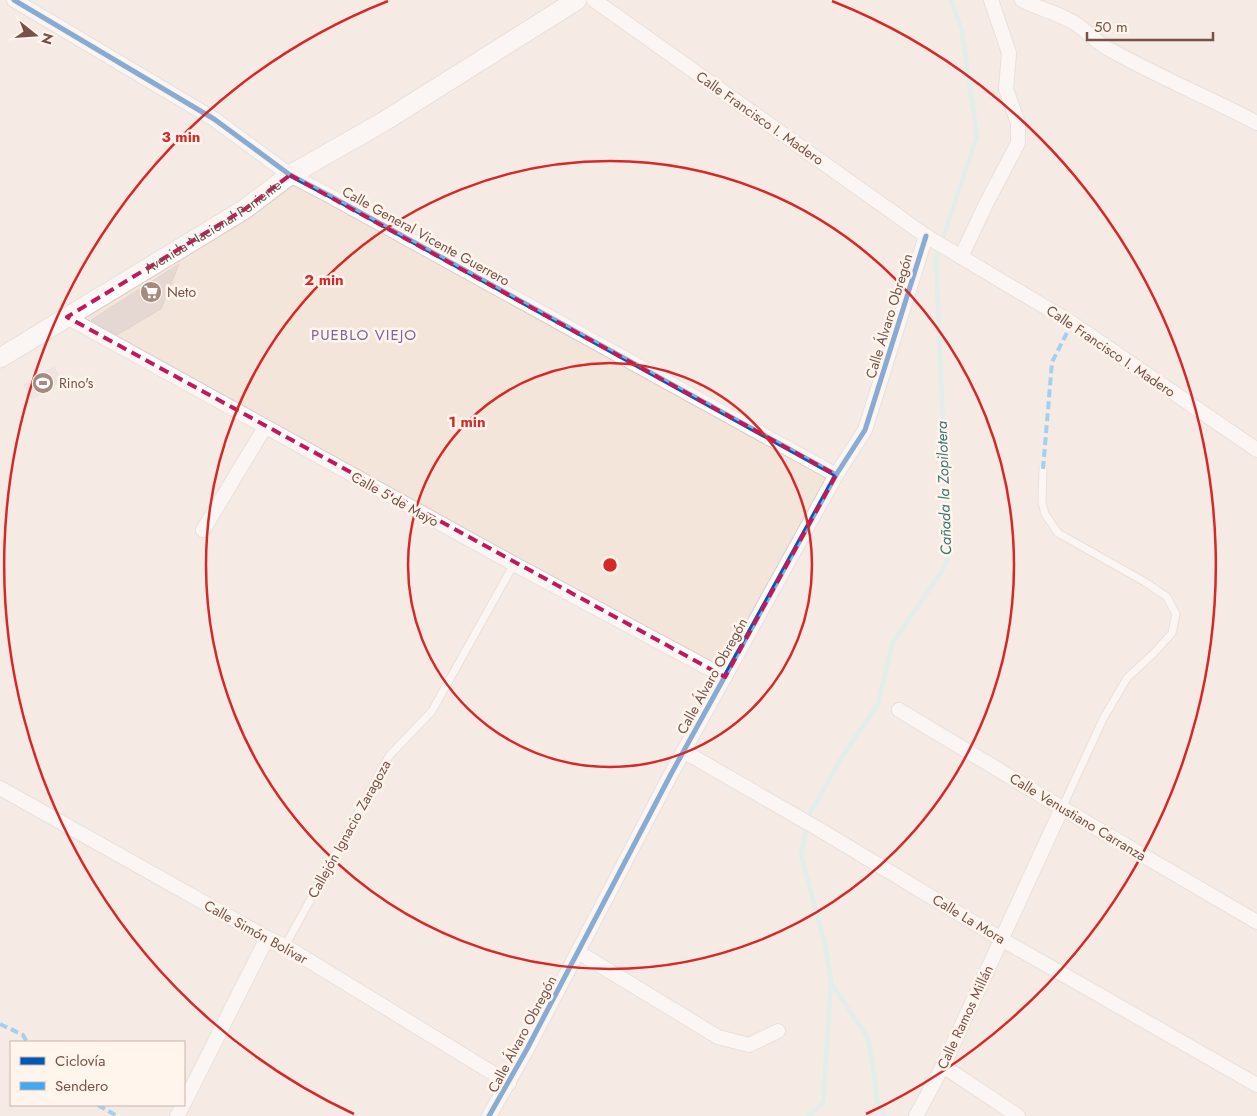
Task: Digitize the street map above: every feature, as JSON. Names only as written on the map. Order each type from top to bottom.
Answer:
[{"type":"street","name":"Calle General Vicente Guerrero","points":[[14,0],[214,120],[290,175],[836,476]]},
{"type":"street","name":"Avenida Nacional Poniente","points":[[0,358],[245,209],[290,175],[383,122],[577,0]]},
{"type":"street","name":"Calle Francisco I. Madero","points":[[594,0],[926,236],[1072,323],[1257,450]]},
{"type":"street","points":[[961,257],[1018,143],[1018,123],[1006,89],[1009,53],[991,0]]},
{"type":"street","points":[[1022,0],[1074,22],[1105,47],[1257,123]]},
{"type":"street","name":"Calle Álvaro Obregón","points":[[490,1116],[683,751],[836,476],[865,430],[926,236]]},
{"type":"street","name":"Calle 5 de Mayo","points":[[67,317],[514,564],[725,677]]},
{"type":"street","points":[[203,530],[265,427]]},
{"type":"street","name":"Calle Venustiano Carranza","points":[[899,710],[1257,922]]},
{"type":"street","name":"Calle La Mora","points":[[683,751],[822,831],[1002,939],[1257,1085]]},
{"type":"street","name":"Calle Simón Bolívar","points":[[0,788],[267,938],[285,946],[509,1083]]},
{"type":"street","name":"Calle Ramos Millán","points":[[916,1116],[944,1066],[1062,808]]},
{"type":"street","points":[[185,1100],[267,938]]},
{"type":"street","points":[[578,952],[718,1037],[749,1045],[778,1031]]},
{"type":"street","points":[[944,1066],[1018,1116]]},
{"type":"lane","points":[[1043,470],[1042,502],[1045,514],[1058,533],[1145,582],[1167,597],[1176,614],[1172,633],[1127,678],[1104,719],[1062,808]]},
{"type":"lane","name":"Callejón Ignacio Zaragoza","points":[[285,946],[389,756],[432,711],[514,564]]},
{"type":"highlighted area","points":[[290,175],[836,475],[725,677],[67,317],[245,209]]},
{"type":"shaded area","points":[[0,0],[1257,0],[1257,1116],[0,1116]]},
{"type":"building","name":"Neto","points":[[179,264],[161,309],[117,335],[91,320]]},
{"type":"building","name":"Rino's","points":[[54,367],[62,381],[32,399],[24,385]]},
{"type":"waterway","name":"Cañada la Zopilotera","points":[[808,1116],[823,1103],[831,982],[825,944],[801,855],[809,815],[842,757],[878,704],[892,644],[942,571],[948,558],[936,259],[977,136],[962,31],[951,0]]},
{"type":"waterway","points":[[831,983],[868,1038],[877,1102],[885,1116]]},
{"type":"marked path","points":[[1043,469],[1052,362],[1072,323]]},
{"type":"marked path","points":[[0,1024],[23,1035],[26,1041]]},
{"type":"marked path","points":[[100,1106],[117,1116]]},
{"type":"cycle path","points":[[14,0],[214,119],[290,175],[836,475]]},
{"type":"cycle path","points":[[489,1116],[527,1049],[671,774],[836,475],[865,430],[926,236]]},
{"type":"place","name":"Neto","points":[[151,292]]},
{"type":"place","name":"Rino's","points":[[43,383]]},
{"type":"district","name":"PUEBLO VIEJO","points":[[364,335]]}]
